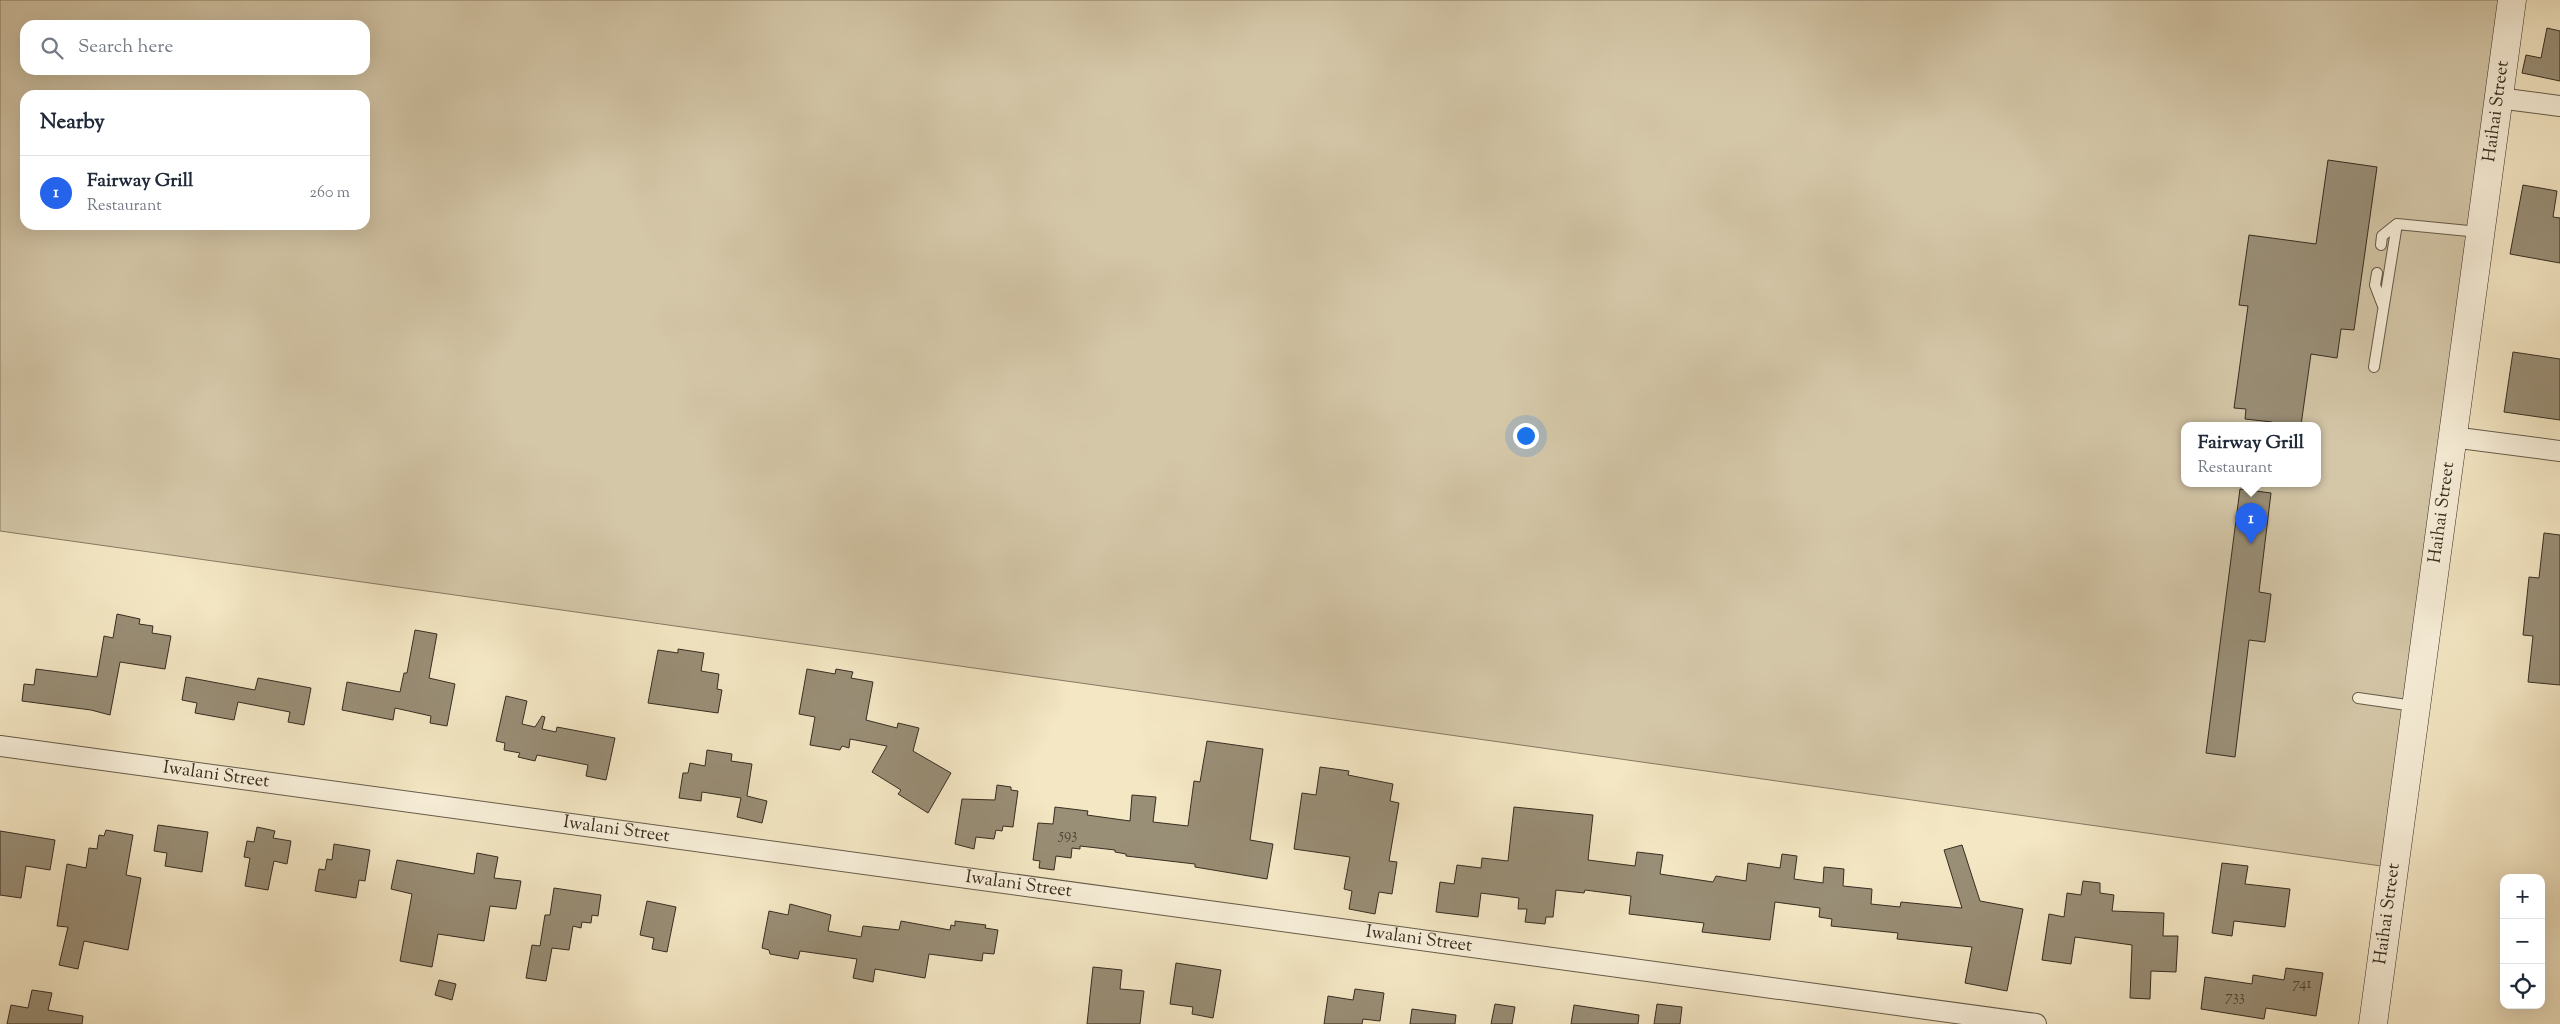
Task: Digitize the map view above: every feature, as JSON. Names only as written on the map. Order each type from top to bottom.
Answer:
[{"type":"street","name":"Haihai Street","points":[[2373,1024],[2512,0]]},
{"type":"street","points":[[2498,98],[2560,106]]},
{"type":"street","points":[[2452,438],[2560,451]]},
{"type":"street","name":"Iwalani Street","points":[[0,746],[2036,1024]]},
{"type":"lane","points":[[2380,245],[2382,236],[2397,224],[2480,232]]},
{"type":"lane","points":[[2374,367],[2397,224]]},
{"type":"lane","points":[[2376,273],[2375,285],[2384,307]]},
{"type":"lane","points":[[2358,698],[2416,706]]},
{"type":"shaded area","points":[[0,0],[2499,0],[2381,866],[0,531]]},
{"type":"building","points":[[2547,28],[2560,31],[2560,81],[2522,73],[2526,55],[2541,58]]},
{"type":"building","points":[[2328,160],[2377,167],[2354,330],[2341,329],[2337,358],[2311,354],[2301,422],[2272,422],[2245,419],[2246,409],[2234,408],[2248,306],[2239,305],[2249,235],[2316,244]]},
{"type":"building","points":[[2523,185],[2557,191],[2553,217],[2560,218],[2560,263],[2510,254]]},
{"type":"building","points":[[2513,352],[2560,359],[2560,420],[2504,412]]},
{"type":"building","points":[[2240,489],[2271,493],[2259,592],[2271,594],[2265,642],[2249,640],[2235,757],[2206,753]]},
{"type":"building","points":[[2544,533],[2560,535],[2560,685],[2528,682],[2533,636],[2523,635],[2529,577],[2539,578]]},
{"type":"building","points":[[117,614],[140,619],[139,624],[153,626],[152,633],[171,636],[165,669],[120,662],[110,715],[91,710],[22,701],[24,684],[34,685],[36,669],[97,677],[104,636],[113,638]]},
{"type":"building","points":[[415,630],[437,634],[429,678],[455,684],[447,726],[430,723],[431,716],[395,708],[393,720],[342,710],[347,682],[400,692],[404,673],[407,673]]},
{"type":"building","points":[[678,649],[704,653],[701,671],[719,674],[717,689],[722,690],[718,713],[648,703],[658,650],[678,653]]},
{"type":"building","points":[[807,669],[835,674],[836,669],[853,672],[851,678],[873,682],[866,720],[897,728],[898,723],[919,728],[913,751],[951,773],[928,813],[898,794],[901,790],[872,772],[887,746],[850,739],[849,748],[842,746],[840,750],[810,745],[815,717],[799,714]]},
{"type":"building","points":[[186,677],[255,690],[258,678],[311,688],[304,725],[288,722],[290,712],[238,702],[234,720],[195,713],[197,703],[182,700]]},
{"type":"building","points":[[506,696],[527,701],[522,724],[535,727],[542,716],[545,717],[542,729],[556,732],[557,727],[615,738],[606,780],[586,776],[588,765],[537,755],[535,761],[518,757],[520,753],[504,750],[505,743],[496,741]]},
{"type":"building","points":[[1207,741],[1263,749],[1250,840],[1273,844],[1267,879],[1195,867],[1195,864],[1126,856],[1126,854],[1115,852],[1115,850],[1080,846],[1080,849],[1072,848],[1071,858],[1056,856],[1054,870],[1039,868],[1040,861],[1033,860],[1038,823],[1053,824],[1055,807],[1088,811],[1087,815],[1130,821],[1132,795],[1156,797],[1153,822],[1188,826],[1194,781],[1200,782]]},
{"type":"building","points":[[707,750],[732,754],[731,761],[752,764],[747,796],[767,801],[762,823],[737,817],[741,798],[702,792],[701,801],[679,798],[683,773],[688,773],[690,763],[705,766]]},
{"type":"building","points":[[1320,767],[1349,771],[1348,775],[1393,784],[1390,801],[1399,803],[1389,861],[1397,862],[1392,894],[1379,892],[1375,914],[1349,909],[1352,891],[1344,889],[1350,857],[1294,849],[1302,793],[1316,795]]},
{"type":"building","points":[[997,785],[1011,787],[1011,790],[1018,791],[1013,827],[1003,826],[1002,831],[996,830],[994,839],[976,837],[974,849],[955,844],[962,799],[995,800]]},
{"type":"building","points":[[1514,807],[1593,815],[1588,860],[1635,866],[1637,852],[1663,855],[1660,874],[1713,882],[1716,876],[1746,881],[1748,863],[1780,868],[1782,854],[1797,856],[1794,879],[1823,883],[1824,867],[1844,869],[1843,886],[1872,889],[1871,904],[1900,907],[1901,902],[1962,908],[1944,850],[1962,845],[1980,901],[2023,909],[2007,991],[1965,983],[1972,947],[1897,939],[1898,933],[1831,926],[1832,919],[1819,917],[1820,908],[1775,902],[1770,940],[1702,932],[1704,923],[1629,914],[1631,896],[1585,890],[1584,893],[1556,890],[1553,917],[1546,917],[1545,924],[1525,922],[1527,909],[1518,909],[1519,898],[1481,893],[1478,917],[1436,912],[1440,882],[1454,884],[1457,865],[1481,868],[1482,858],[1508,861]]},
{"type":"building","points":[[158,825],[208,832],[202,872],[165,866],[167,853],[154,851]]},
{"type":"building","points":[[257,827],[275,831],[273,838],[291,841],[287,864],[274,861],[268,890],[245,886],[250,858],[244,857],[247,841],[254,842]]},
{"type":"building","points":[[106,830],[133,835],[126,875],[141,878],[128,950],[84,941],[78,969],[59,965],[68,927],[57,926],[67,864],[86,868],[89,848],[97,849],[99,835],[104,836]]},
{"type":"building","points":[[0,831],[55,840],[50,870],[26,866],[21,898],[0,895]]},
{"type":"building","points":[[334,844],[370,850],[365,881],[359,880],[356,898],[315,891],[319,869],[325,870],[327,859],[332,860]]},
{"type":"building","points":[[477,853],[498,857],[494,878],[521,881],[516,909],[490,906],[484,941],[438,934],[432,967],[400,961],[412,894],[391,889],[397,860],[474,874]]},
{"type":"building","points":[[2222,863],[2248,866],[2245,884],[2290,889],[2285,927],[2234,921],[2232,936],[2212,933]]},
{"type":"building","points":[[2083,881],[2100,883],[2100,893],[2114,895],[2112,911],[2164,913],[2163,936],[2178,936],[2176,972],[2151,971],[2150,999],[2130,998],[2132,945],[2075,937],[2071,964],[2042,960],[2049,914],[2064,917],[2067,893],[2081,895]]},
{"type":"building","points":[[554,888],[601,895],[598,916],[592,915],[591,923],[582,922],[581,928],[573,926],[569,950],[552,948],[546,981],[526,978],[532,945],[540,946],[545,915],[550,915]]},
{"type":"building","points":[[647,901],[676,907],[667,952],[652,949],[654,938],[640,935]]},
{"type":"building","points":[[790,904],[831,915],[828,931],[861,937],[863,926],[899,930],[901,921],[950,930],[951,925],[955,926],[955,921],[986,925],[985,928],[998,930],[994,954],[983,953],[982,961],[929,954],[925,978],[875,969],[873,982],[853,978],[857,959],[800,951],[798,959],[770,954],[769,950],[762,948],[769,911],[788,915]]},
{"type":"building","points":[[1176,963],[1221,970],[1213,1018],[1192,1014],[1193,1007],[1170,1004]]},
{"type":"building","points":[[1093,967],[1122,970],[1120,989],[1144,991],[1140,1024],[1087,1024]]},
{"type":"building","points":[[2286,968],[2323,973],[2316,1016],[2266,1008],[2264,1019],[2201,1009],[2205,977],[2252,984],[2253,975],[2284,980]]},
{"type":"building","points":[[439,980],[456,984],[452,1000],[435,995]]},
{"type":"building","points":[[1355,989],[1384,993],[1380,1021],[1363,1019],[1362,1024],[1324,1024],[1328,996],[1353,1000]]},
{"type":"building","points":[[32,990],[52,993],[48,1010],[83,1016],[82,1024],[7,1024],[11,1005],[28,1008]]},
{"type":"building","points":[[1495,1004],[1515,1007],[1512,1024],[1491,1024]]},
{"type":"building","points":[[1657,1004],[1682,1007],[1680,1024],[1654,1024]]},
{"type":"building","points":[[1574,1005],[1639,1015],[1638,1024],[1571,1024]]},
{"type":"building","points":[[1412,1009],[1456,1015],[1455,1024],[1410,1024]]},
{"type":"place","name":"Fairway Grill","points":[[2251,544]]}]
